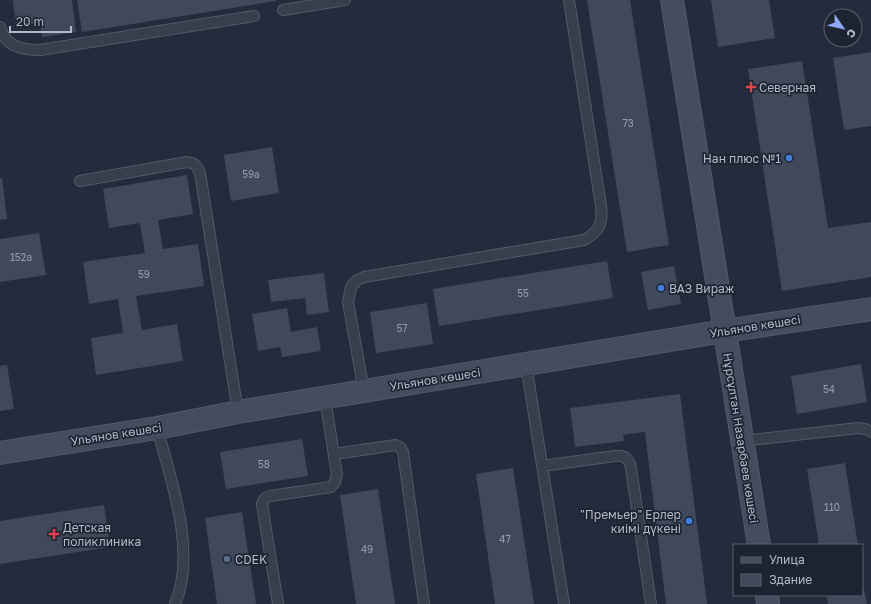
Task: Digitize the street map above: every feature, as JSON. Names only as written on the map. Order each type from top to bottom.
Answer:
[{"type":"street","name":"Нұрсұлтан Назарбаев көшесі","points":[[672,0],[759,544]]},
{"type":"street","name":"Ульянов көшесі","points":[[0,453],[157,428],[238,412],[724,331],[871,309]]},
{"type":"lane","points":[[283,10],[345,0]]},
{"type":"lane","points":[[364,391],[348,302],[351,286],[357,280],[364,277],[584,240],[593,235],[600,227],[602,217],[601,206],[569,0]]},
{"type":"lane","points":[[0,27],[5,38],[16,47],[40,50],[254,16]]},
{"type":"lane","points":[[80,181],[187,162],[193,163],[198,167],[238,412]]},
{"type":"lane","points":[[526,364],[564,604]]},
{"type":"lane","points":[[278,604],[262,504],[265,498],[270,496],[331,487],[335,482],[337,476],[325,398]]},
{"type":"lane","points":[[157,428],[174,487],[181,524],[184,557],[178,596],[175,604]]},
{"type":"lane","points":[[742,441],[858,428],[866,429],[871,432]]},
{"type":"lane","points":[[334,454],[396,445],[400,447],[403,452],[424,604]]},
{"type":"lane","points":[[542,466],[615,456],[626,458],[631,468],[652,604]]},
{"type":"building","points":[[13,0],[72,0],[76,32],[42,37],[40,23],[16,26]]},
{"type":"building","points":[[77,0],[276,0],[276,1],[82,32]]},
{"type":"building","points":[[587,0],[630,0],[669,245],[627,252]]},
{"type":"building","points":[[711,0],[769,0],[775,38],[718,47]]},
{"type":"building","points":[[871,52],[871,126],[844,130],[833,58]]},
{"type":"building","name":"Нан плюс №1","points":[[802,61],[828,228],[871,222],[871,277],[782,291],[748,69]]},
{"type":"building","points":[[272,147],[279,193],[231,201],[224,155]]},
{"type":"building","points":[[187,175],[193,214],[158,220],[163,249],[198,244],[204,286],[136,296],[142,330],[177,324],[183,361],[96,375],[91,338],[123,333],[118,299],[89,304],[83,262],[145,253],[140,223],[109,228],[103,189]]},
{"type":"building","points":[[0,178],[2,178],[7,219],[0,220]]},
{"type":"building","points":[[39,233],[46,275],[0,282],[0,239]]},
{"type":"building","points":[[607,261],[613,298],[439,326],[433,289]]},
{"type":"building","name":"ВАЗ Вираж","points":[[674,266],[681,304],[648,310],[641,272]]},
{"type":"building","points":[[324,273],[329,312],[307,315],[305,298],[271,302],[268,280]]},
{"type":"building","points":[[427,303],[433,344],[376,353],[370,312]]},
{"type":"building","points":[[287,308],[291,332],[317,327],[321,351],[282,357],[280,347],[258,351],[252,314]]},
{"type":"building","points":[[861,364],[867,402],[797,414],[791,376]]},
{"type":"building","points":[[7,365],[14,409],[0,411],[0,366]]},
{"type":"building","points":[[680,394],[707,604],[666,604],[645,432],[623,435],[624,441],[575,447],[570,408]]},
{"type":"building","points":[[302,439],[308,476],[226,489],[220,452]]},
{"type":"building","points":[[845,463],[858,544],[819,544],[807,469]]},
{"type":"building","points":[[513,468],[534,604],[495,604],[476,474]]},
{"type":"building","points":[[378,489],[395,604],[356,604],[340,495]]},
{"type":"building","name":"Детская поликлиника","points":[[104,505],[110,547],[0,564],[0,521]]},
{"type":"building","points":[[242,512],[256,604],[217,604],[205,518]]},
{"type":"building","points":[[863,585],[867,604],[828,604],[826,596],[863,596]]},
{"type":"place","name":"Северная","points":[[751,87]]},
{"type":"place","name":"Нан плюс №1","points":[[789,158]]},
{"type":"place","name":"ВАЗ Вираж","points":[[661,288]]},
{"type":"place","name":"\"Премьер\" Ерлер киімі дүкені","points":[[689,521]]},
{"type":"place","name":"Детская поликлиника","points":[[54,534]]},
{"type":"place","name":"CDEK","points":[[227,559]]}]
